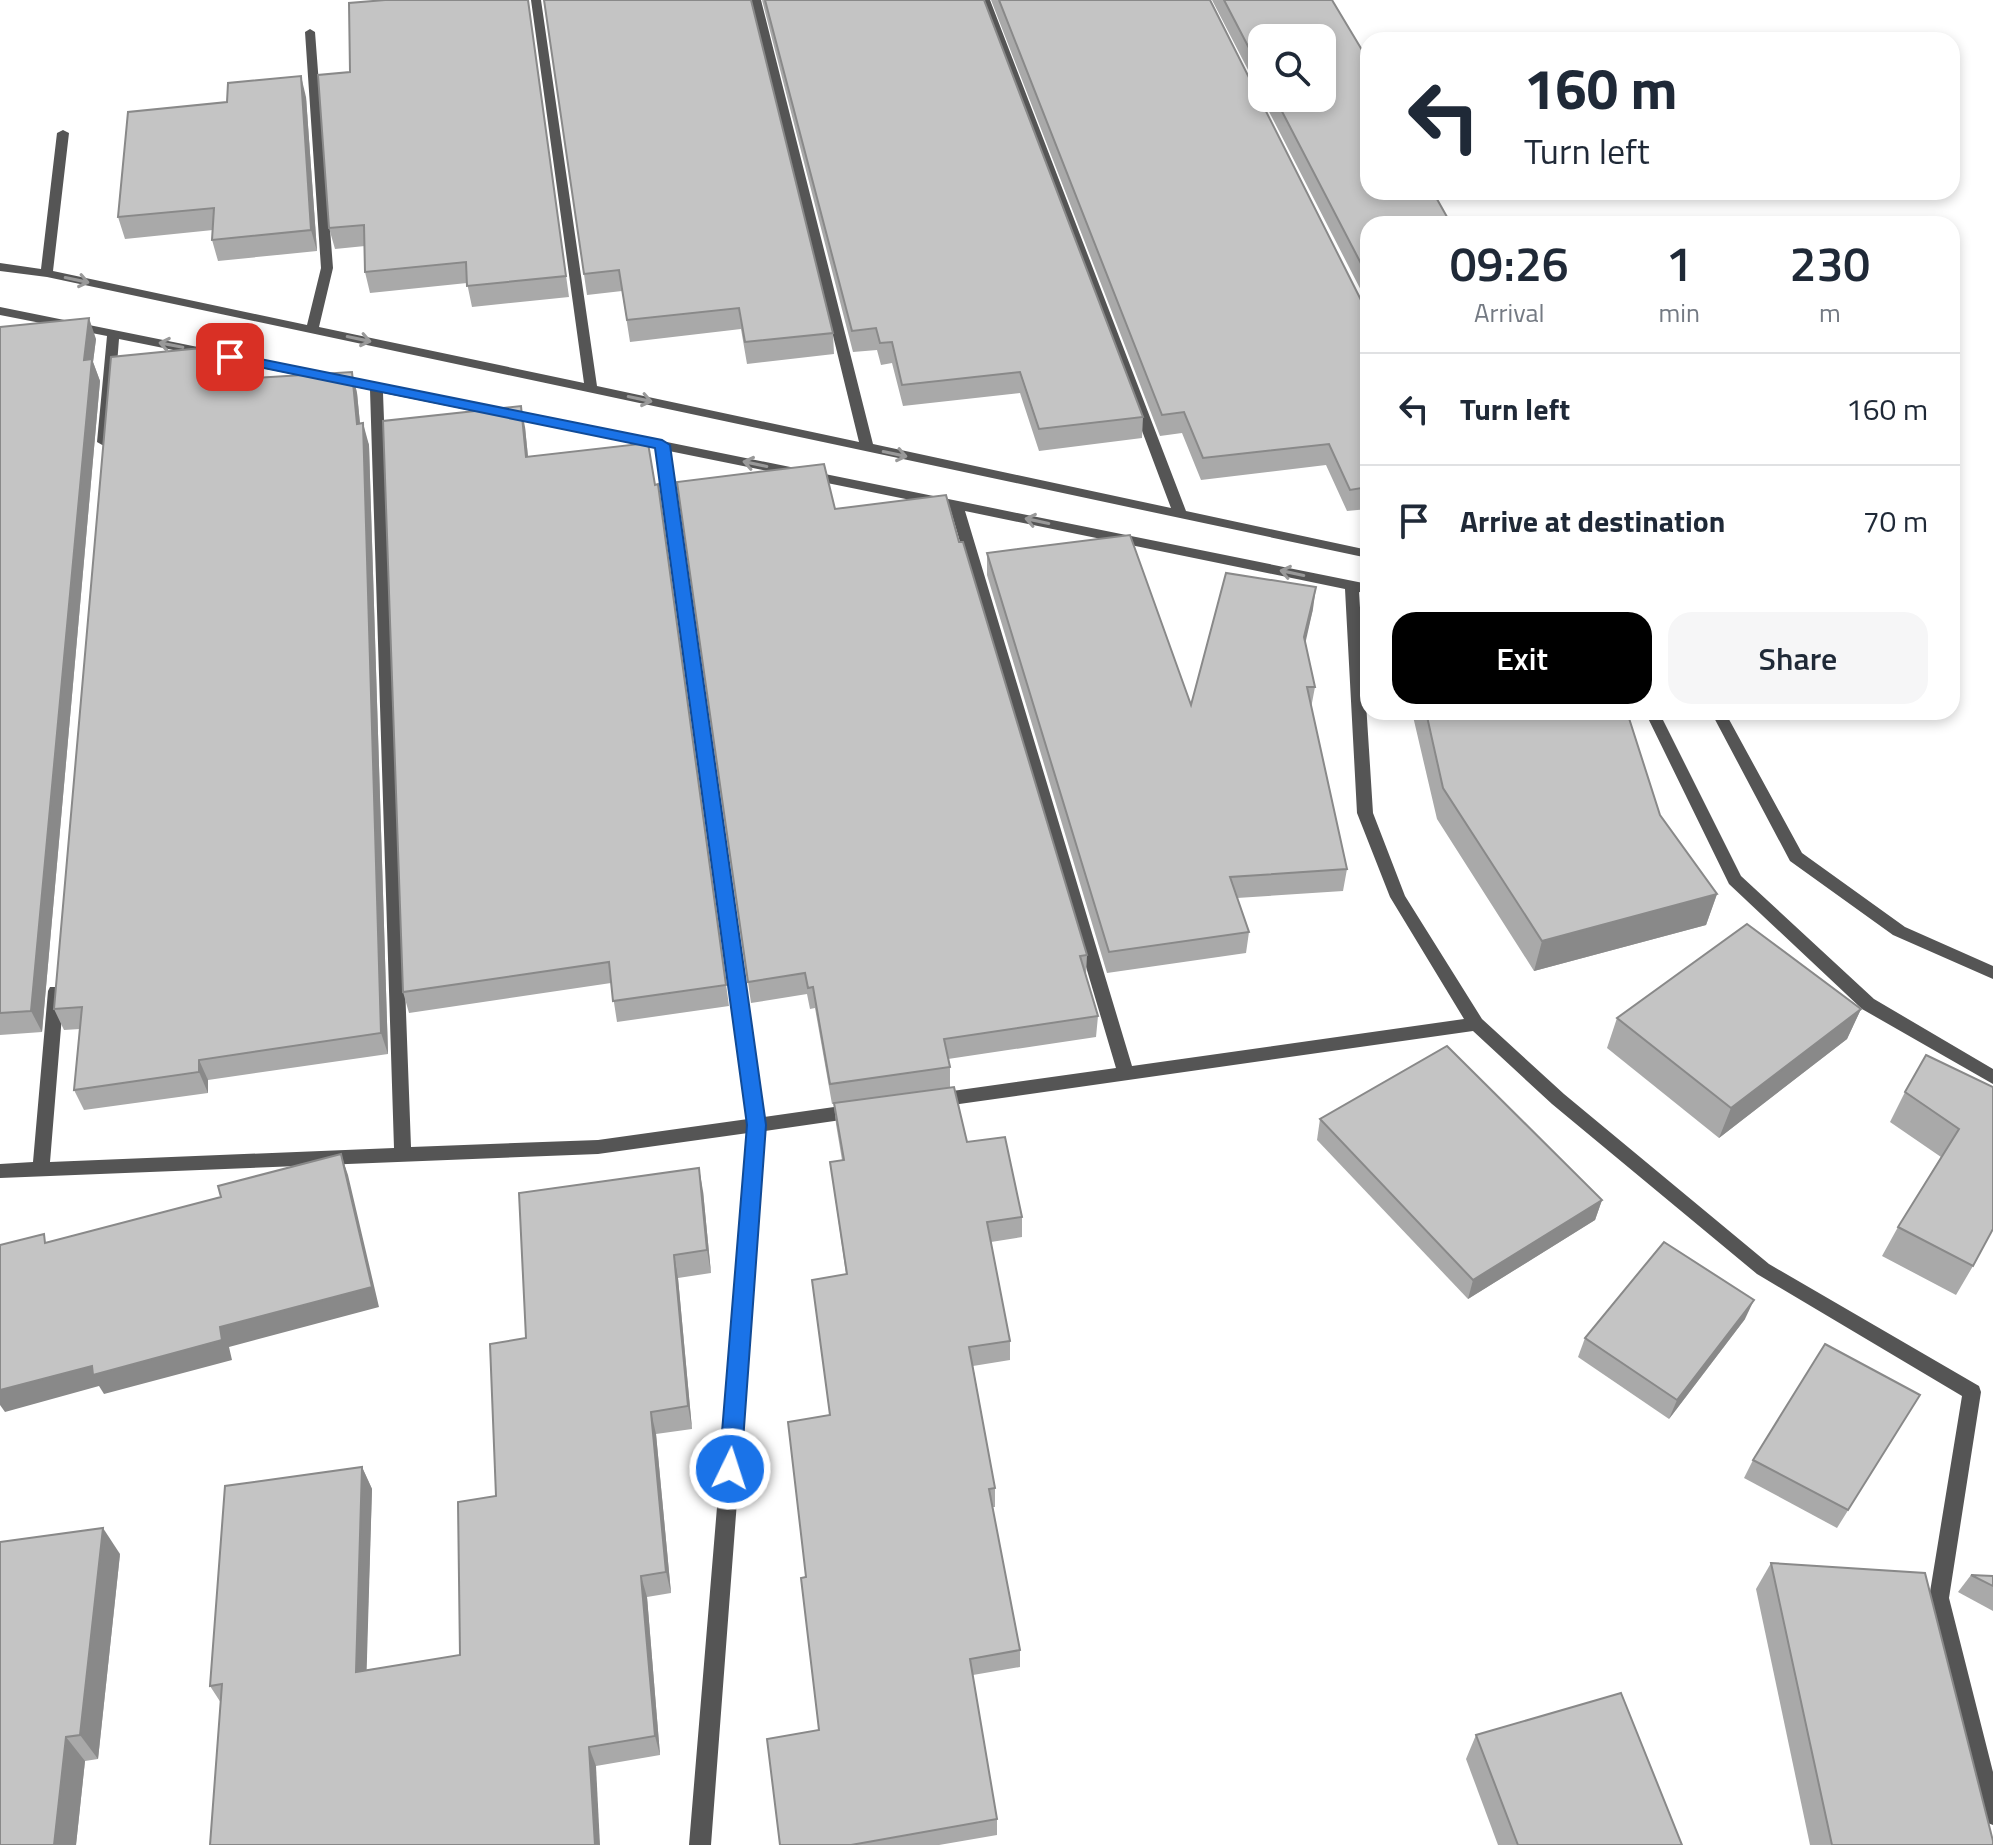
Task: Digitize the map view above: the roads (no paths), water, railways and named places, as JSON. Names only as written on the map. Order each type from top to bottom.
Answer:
[{"type":"street","points":[[536,0],[591,389]]},
{"type":"street","points":[[756,0],[867,448]]},
{"type":"street","points":[[985,0],[1180,514]]},
{"type":"street","points":[[310,32],[327,268],[312,329]]},
{"type":"street","points":[[47,273],[63,133]]},
{"type":"street","points":[[0,267],[47,273],[1360,552]]},
{"type":"street","points":[[0,311],[1360,587]]},
{"type":"street","points":[[102,460],[113,334]]},
{"type":"street","points":[[376,387],[403,1155]]},
{"type":"street","points":[[662,445],[757,1125],[700,1845]]},
{"type":"street","points":[[956,505],[1126,1073]]},
{"type":"street","points":[[1363,720],[1365,813],[1398,897],[1476,1024],[1558,1099],[1763,1269],[1972,1392],[1939,1598],[1993,1814]]},
{"type":"street","points":[[1656,720],[1735,880],[1868,1004],[1993,1077]]},
{"type":"street","points":[[1722,720],[1796,857],[1899,931],[1993,973]]},
{"type":"street","points":[[41,1169],[57,980]]},
{"type":"street","points":[[926,1101],[1476,1024]]},
{"type":"street","points":[[0,1171],[598,1147],[880,1108]]}]
